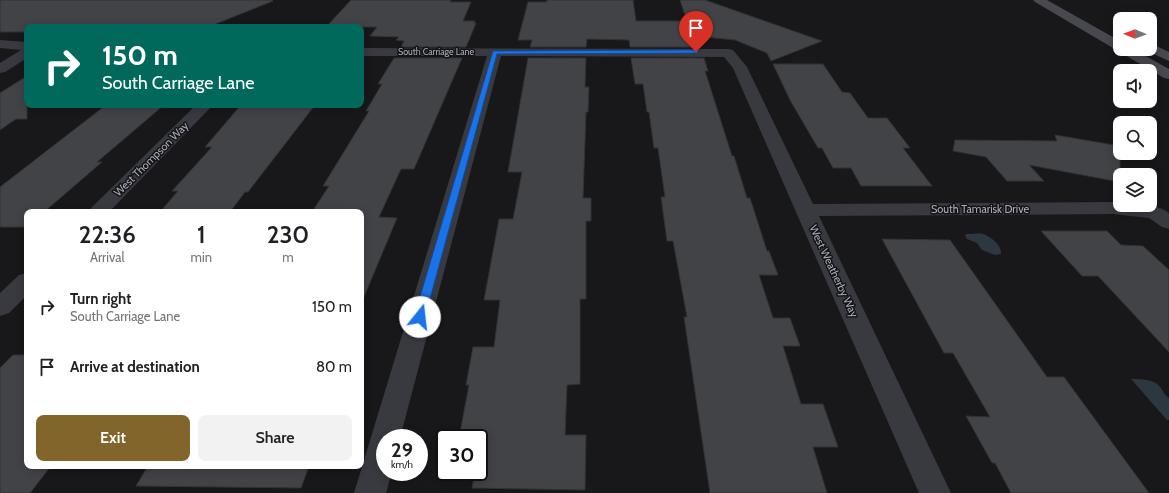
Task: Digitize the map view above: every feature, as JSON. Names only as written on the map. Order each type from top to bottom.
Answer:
[{"type":"main road","points":[[1039,0],[1113,43]]},
{"type":"main road","points":[[1157,51],[1169,57]]},
{"type":"main road","points":[[1136,56],[1169,76]]},
{"type":"street","points":[[0,44],[24,46]]},
{"type":"street","name":"South Carriage Lane","points":[[364,52],[728,53]]},
{"type":"street","points":[[388,429],[495,52]]},
{"type":"street","name":"West Weatherby Way","points":[[728,53],[740,67],[935,493]]},
{"type":"street","points":[[0,68],[24,54]]},
{"type":"street","name":"West Thompson Way","points":[[100,209],[202,108]]},
{"type":"street","name":"South Tamarisk Drive","points":[[806,210],[1113,208],[1162,218]]},
{"type":"street","points":[[0,307],[24,284]]},
{"type":"street","points":[[370,493],[376,471]]},
{"type":"shaded area","points":[[983,234],[989,237],[998,245],[1001,254],[995,255],[982,250],[977,243],[967,239],[965,235]]},
{"type":"shaded area","points":[[1131,379],[1152,381],[1161,388],[1165,395],[1169,398],[1169,420],[1167,420]]},
{"type":"building","points":[[0,0],[273,1],[216,24],[24,24],[24,32],[0,32]]},
{"type":"building","points":[[351,0],[451,0],[450,2],[471,2],[463,21],[475,21],[474,23],[476,23],[466,47],[401,47],[404,41],[396,40],[399,37],[370,36],[377,27],[364,27],[364,24],[329,24]]},
{"type":"building","points":[[547,0],[633,0],[636,21],[687,21],[680,0],[705,0],[822,41],[771,61],[767,53],[735,40],[696,36],[700,47],[630,47],[629,40],[587,39],[586,47],[530,47],[532,40],[518,40],[528,2],[547,2]]},
{"type":"building","points":[[394,58],[462,58],[414,169],[401,169],[379,217],[397,218],[364,297],[364,209],[314,209],[329,186],[323,186],[369,111],[366,111],[382,84],[378,84]]},
{"type":"building","points":[[528,58],[586,58],[585,87],[589,87],[588,112],[586,112],[583,198],[591,198],[591,221],[586,221],[586,299],[580,299],[580,384],[567,385],[565,435],[586,435],[585,490],[472,488],[473,481],[488,481],[488,429],[461,429],[469,385],[466,385],[473,347],[494,347],[500,300],[484,300],[499,219],[513,219],[522,172],[508,172]]},
{"type":"building","points":[[631,58],[704,58],[708,71],[705,71],[732,156],[734,156],[747,198],[750,198],[767,251],[769,251],[778,275],[759,275],[773,318],[790,318],[800,346],[783,346],[801,404],[823,404],[838,447],[813,447],[827,493],[710,493],[684,317],[687,317],[673,241],[667,241],[661,197],[665,197],[658,148],[654,148],[643,84],[635,84]]},
{"type":"building","points":[[773,64],[823,64],[842,92],[850,93],[868,118],[887,118],[910,148],[903,148],[932,186],[861,186],[851,168],[833,168],[822,148],[818,148],[790,100]]},
{"type":"building","points":[[24,78],[24,108],[27,108],[27,119],[16,119],[0,130],[0,93]]},
{"type":"building","points":[[102,108],[160,108],[97,162],[102,162],[47,209],[24,209],[24,227],[0,227],[0,187]]},
{"type":"building","points":[[238,108],[313,108],[248,192],[245,192],[232,209],[163,209],[178,191],[172,191],[212,147],[205,147]]},
{"type":"building","points":[[1055,135],[1113,145],[1113,160],[1120,160],[1120,168],[1113,168],[1113,181],[1029,165],[1044,181],[1007,181],[986,157],[953,151],[955,140],[1057,141]]},
{"type":"building","points":[[1041,231],[1107,231],[1121,245],[1143,246],[1169,270],[1169,352],[1098,276],[1082,276]]},
{"type":"building","points":[[882,239],[950,240],[1047,377],[1064,377],[1149,493],[1011,493],[995,463],[992,463],[966,416],[990,417],[953,353],[944,353]]},
{"type":"building","points":[[13,355],[24,355],[24,469],[49,469],[30,493],[0,493],[0,368]]},
{"type":"building","points":[[146,469],[308,469],[301,488],[136,486]]},
{"type":"route","points":[[420,317],[495,52],[696,52]]}]
